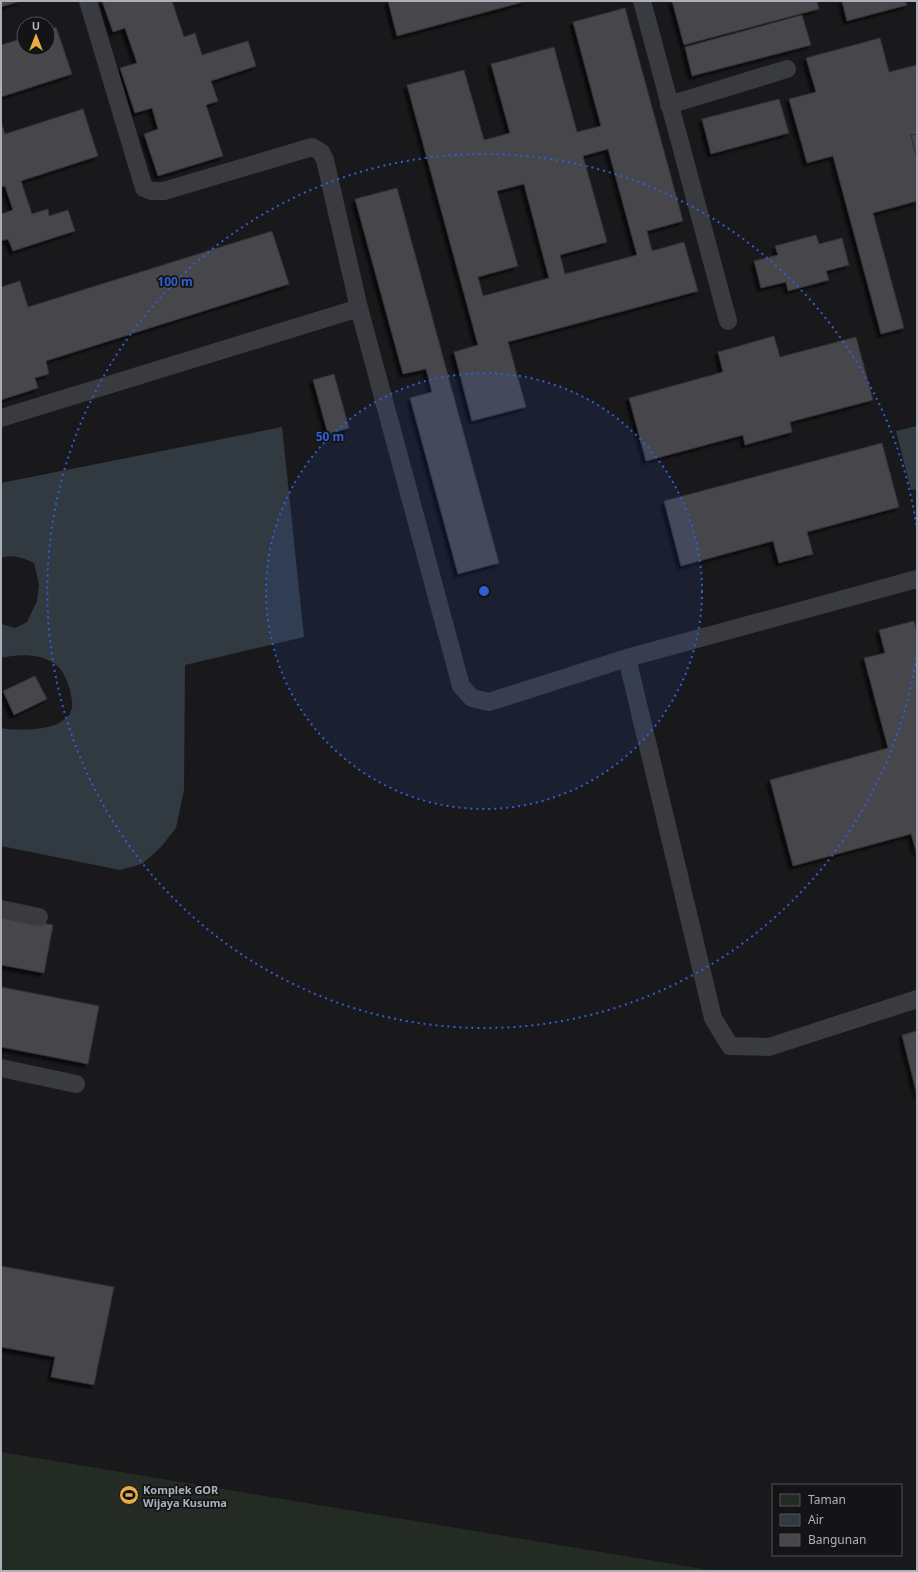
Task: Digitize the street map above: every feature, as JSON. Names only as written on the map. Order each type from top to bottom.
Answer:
[{"type":"lane","points":[[88,1],[144,188],[152,191],[164,191],[312,147],[321,152],[325,160],[359,308],[461,686],[472,698],[489,702],[627,658],[917,579]]},
{"type":"lane","points":[[642,1],[728,321]]},
{"type":"lane","points":[[669,105],[787,69]]},
{"type":"lane","points":[[1,418],[359,308]]},
{"type":"lane","points":[[627,658],[713,1018],[730,1046],[769,1047],[917,999]]},
{"type":"lane","points":[[1,909],[39,917]]},
{"type":"lane","points":[[1,1068],[76,1084]]},
{"type":"green space","name":"Komplek GOR Wijaya Kusuma","points":[[1,1452],[715,1571],[1,1571]]},
{"type":"water","points":[[917,426],[917,489],[911,490],[896,431]]},
{"type":"water","points":[[282,427],[304,637],[185,665],[184,790],[176,828],[161,847],[142,864],[120,870],[1,846],[1,728],[18,730],[40,728],[59,723],[66,718],[71,711],[72,703],[70,690],[66,679],[58,666],[49,660],[28,655],[1,658],[1,624],[15,628],[27,622],[37,601],[39,584],[34,563],[22,558],[1,558],[1,483]]},
{"type":"building","points":[[1,1],[21,1],[1,7]]},
{"type":"building","points":[[102,1],[172,1],[184,37],[195,33],[202,55],[248,41],[256,66],[211,81],[218,101],[206,105],[223,156],[158,176],[144,134],[158,129],[152,108],[135,113],[120,68],[137,63],[125,28],[113,32]]},
{"type":"building","points":[[388,1],[527,1],[397,36]]},
{"type":"building","points":[[672,1],[817,1],[819,9],[684,45]]},
{"type":"building","points":[[842,1],[905,1],[907,5],[847,21]]},
{"type":"building","points":[[625,8],[683,221],[647,231],[652,251],[684,242],[698,291],[508,342],[526,407],[472,421],[454,352],[478,345],[407,85],[464,70],[484,140],[510,133],[491,64],[554,47],[577,132],[601,126],[573,22]],"holes":[[[608,149],[637,255],[565,274],[560,255],[607,242],[583,156]],[[524,184],[549,278],[483,296],[478,277],[518,266],[497,191]]]},
{"type":"building","points":[[802,15],[811,45],[692,76],[685,47]]},
{"type":"building","points":[[56,27],[72,74],[1,97],[1,45],[16,40],[16,56],[56,56]]},
{"type":"building","points":[[880,38],[889,72],[917,65],[917,134],[911,135],[917,159],[917,201],[873,213],[904,328],[881,334],[833,156],[807,163],[789,99],[816,92],[806,58]]},
{"type":"building","points":[[779,99],[789,133],[711,154],[702,119]]},
{"type":"building","points":[[83,109],[98,156],[21,181],[32,214],[48,209],[49,216],[68,210],[75,231],[13,251],[8,239],[1,241],[1,214],[13,210],[5,186],[1,187],[1,121],[5,134]]},
{"type":"building","points":[[917,134],[917,159],[911,135]]},
{"type":"building","points":[[397,188],[499,563],[458,574],[410,398],[432,392],[426,369],[403,374],[355,199]]},
{"type":"building","points":[[272,231],[289,284],[46,361],[49,374],[35,378],[38,388],[1,400],[1,287],[20,281],[28,307]]},
{"type":"building","points":[[816,235],[819,244],[842,238],[849,265],[826,271],[829,280],[788,291],[786,282],[761,288],[754,261],[778,255],[775,246]]},
{"type":"building","points":[[774,336],[780,357],[856,337],[873,400],[790,422],[792,432],[745,445],[743,435],[646,461],[629,398],[723,372],[718,352]]},
{"type":"building","points":[[334,374],[349,428],[328,434],[313,380]]},
{"type":"building","points":[[882,443],[899,507],[807,532],[813,554],[779,563],[773,541],[681,566],[664,501]]},
{"type":"building","points":[[914,621],[917,633],[917,854],[911,834],[793,866],[770,780],[888,748],[864,658],[885,653],[879,630]]},
{"type":"building","points":[[35,676],[47,699],[14,715],[3,691]]},
{"type":"building","points":[[1,915],[53,925],[44,973],[1,965]]},
{"type":"building","points":[[1,987],[99,1006],[88,1064],[1,1047]]},
{"type":"building","points":[[917,1031],[917,1095],[902,1035]]},
{"type":"building","points":[[1,1266],[114,1287],[94,1385],[51,1377],[55,1357],[1,1347]]},
{"type":"place","name":"Komplek GOR Wijaya Kusuma","points":[[129,1495]]}]
